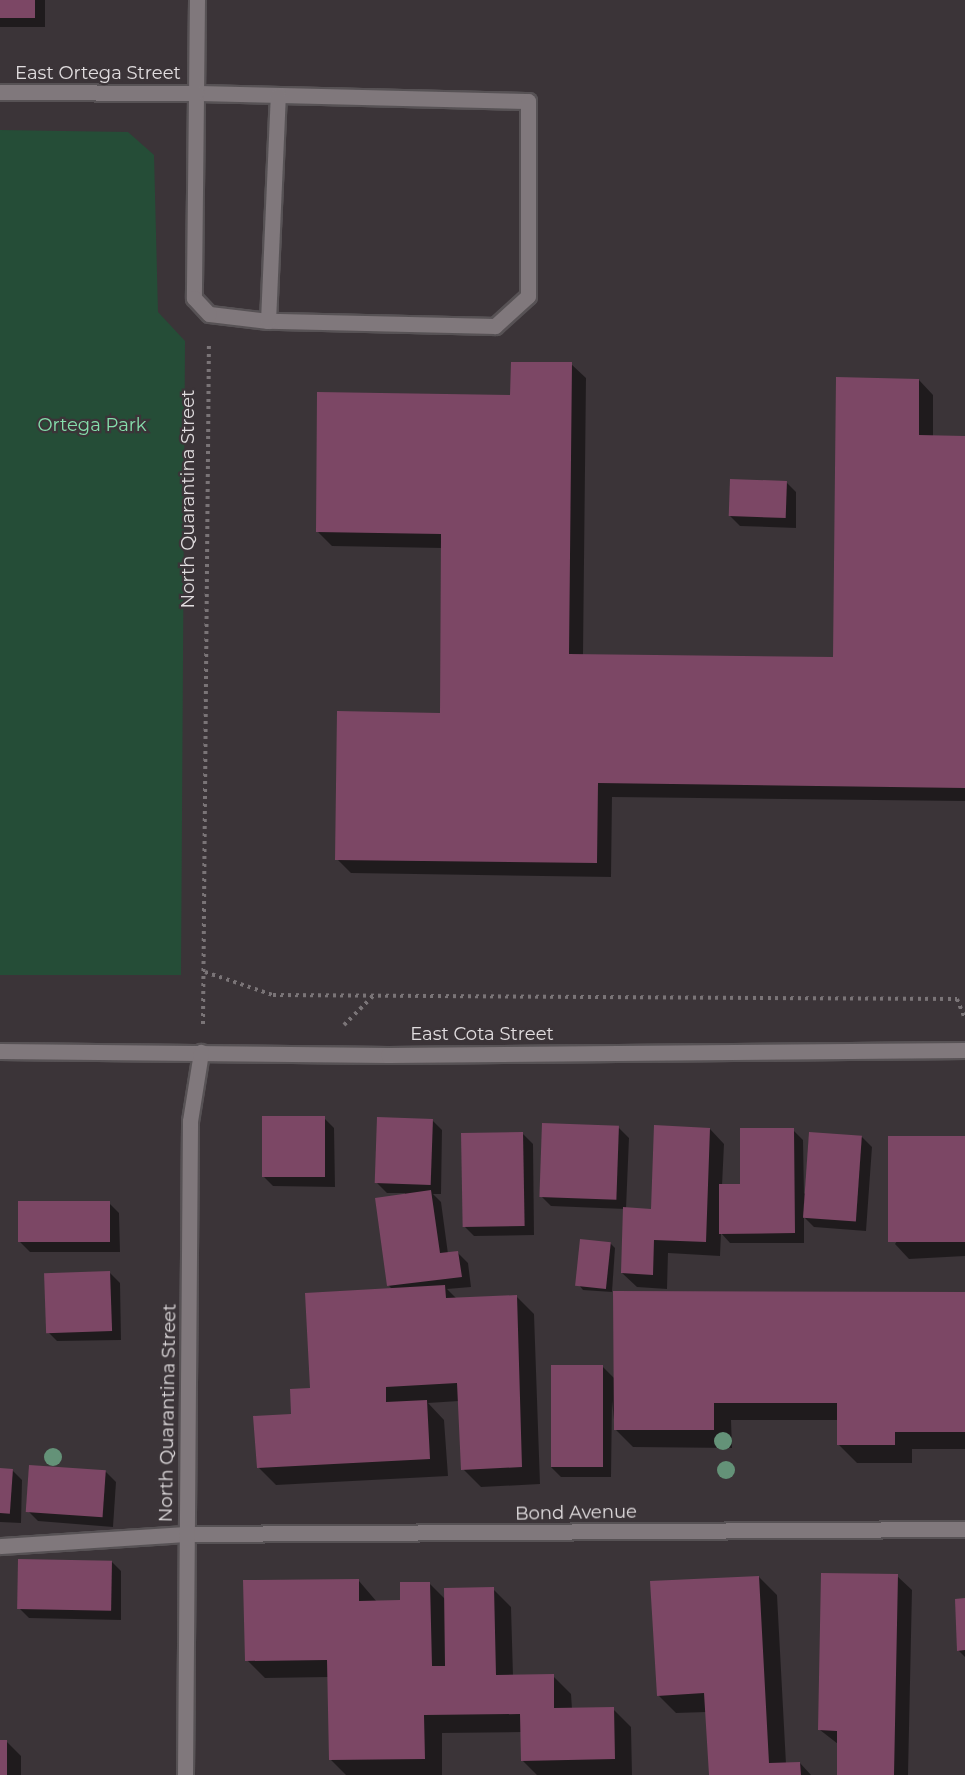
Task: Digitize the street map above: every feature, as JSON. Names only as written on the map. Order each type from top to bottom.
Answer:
[{"type":"street","points":[[197,0],[194,298],[209,314],[268,321],[278,95]]},
{"type":"street","name":"East Ortega Street","points":[[0,92],[196,93],[528,100],[528,296],[495,326],[268,321]]},
{"type":"street","name":"East Cota Street","points":[[0,1051],[965,1050]]},
{"type":"street","name":"North Quarantina Street","points":[[185,1775],[190,1121],[201,1052]]},
{"type":"street","name":"Bond Avenue","points":[[0,1546],[186,1534],[965,1529]]},
{"type":"path","name":"North Quarantina Street","points":[[205,1004],[209,314]]},
{"type":"path","points":[[205,972],[273,995],[957,999],[965,1019]]},
{"type":"green space","name":"Ortega Park","points":[[0,130],[128,132],[154,155],[158,312],[185,341],[181,975],[0,975]]},
{"type":"building","points":[[0,0],[35,0],[35,18],[0,18]]},
{"type":"building","points":[[511,362],[572,362],[569,654],[833,657],[836,377],[919,379],[919,435],[965,436],[965,788],[598,783],[597,863],[335,860],[337,711],[440,713],[441,534],[316,532],[317,392],[510,395]]},
{"type":"building","points":[[730,479],[787,481],[786,518],[729,516]]},
{"type":"building","points":[[262,1116],[325,1116],[325,1177],[262,1177]]},
{"type":"building","points":[[377,1117],[433,1119],[431,1185],[375,1183]]},
{"type":"building","points":[[542,1123],[619,1126],[616,1200],[539,1197]]},
{"type":"building","points":[[654,1125],[710,1128],[706,1242],[654,1240],[653,1275],[621,1273],[623,1207],[651,1209]]},
{"type":"building","points":[[740,1128],[794,1128],[795,1233],[719,1234],[719,1184],[740,1184]]},
{"type":"building","points":[[523,1132],[525,1226],[463,1227],[461,1133]]},
{"type":"building","points":[[809,1132],[862,1136],[856,1221],[803,1218]]},
{"type":"building","points":[[888,1136],[965,1136],[965,1242],[888,1242]]},
{"type":"building","points":[[431,1190],[440,1253],[458,1251],[462,1277],[387,1286],[375,1198]]},
{"type":"building","points":[[18,1201],[110,1201],[110,1242],[18,1242]]},
{"type":"building","points":[[580,1239],[611,1242],[606,1289],[575,1286]]},
{"type":"building","points":[[110,1271],[112,1331],[46,1333],[44,1273]]},
{"type":"building","points":[[445,1285],[446,1298],[517,1295],[522,1467],[461,1470],[457,1383],[386,1387],[386,1402],[427,1400],[430,1459],[257,1468],[253,1416],[291,1414],[290,1389],[310,1388],[305,1293]]},
{"type":"building","points":[[613,1291],[965,1292],[965,1432],[895,1432],[895,1445],[837,1445],[837,1403],[714,1403],[714,1430],[614,1430]]},
{"type":"building","points":[[551,1365],[603,1365],[603,1467],[551,1467]]},
{"type":"building","points":[[29,1465],[106,1470],[103,1517],[26,1512]]},
{"type":"building","points":[[0,1468],[13,1469],[10,1514],[0,1513]]},
{"type":"building","points":[[18,1559],[112,1561],[111,1611],[17,1609]]},
{"type":"building","points":[[821,1573],[898,1574],[894,1775],[837,1775],[837,1731],[818,1730]]},
{"type":"building","points":[[759,1576],[769,1763],[800,1762],[801,1775],[709,1775],[704,1693],[657,1696],[650,1581]]},
{"type":"building","points":[[359,1579],[359,1601],[400,1600],[400,1582],[430,1582],[432,1666],[445,1666],[444,1588],[494,1587],[496,1675],[554,1674],[554,1708],[614,1707],[615,1759],[521,1761],[520,1714],[424,1715],[425,1759],[329,1760],[327,1660],[245,1661],[243,1580]]},
{"type":"building","points":[[965,1598],[965,1650],[957,1651],[955,1599]]},
{"type":"building","points":[[0,1740],[7,1740],[7,1775],[0,1775]]}]
